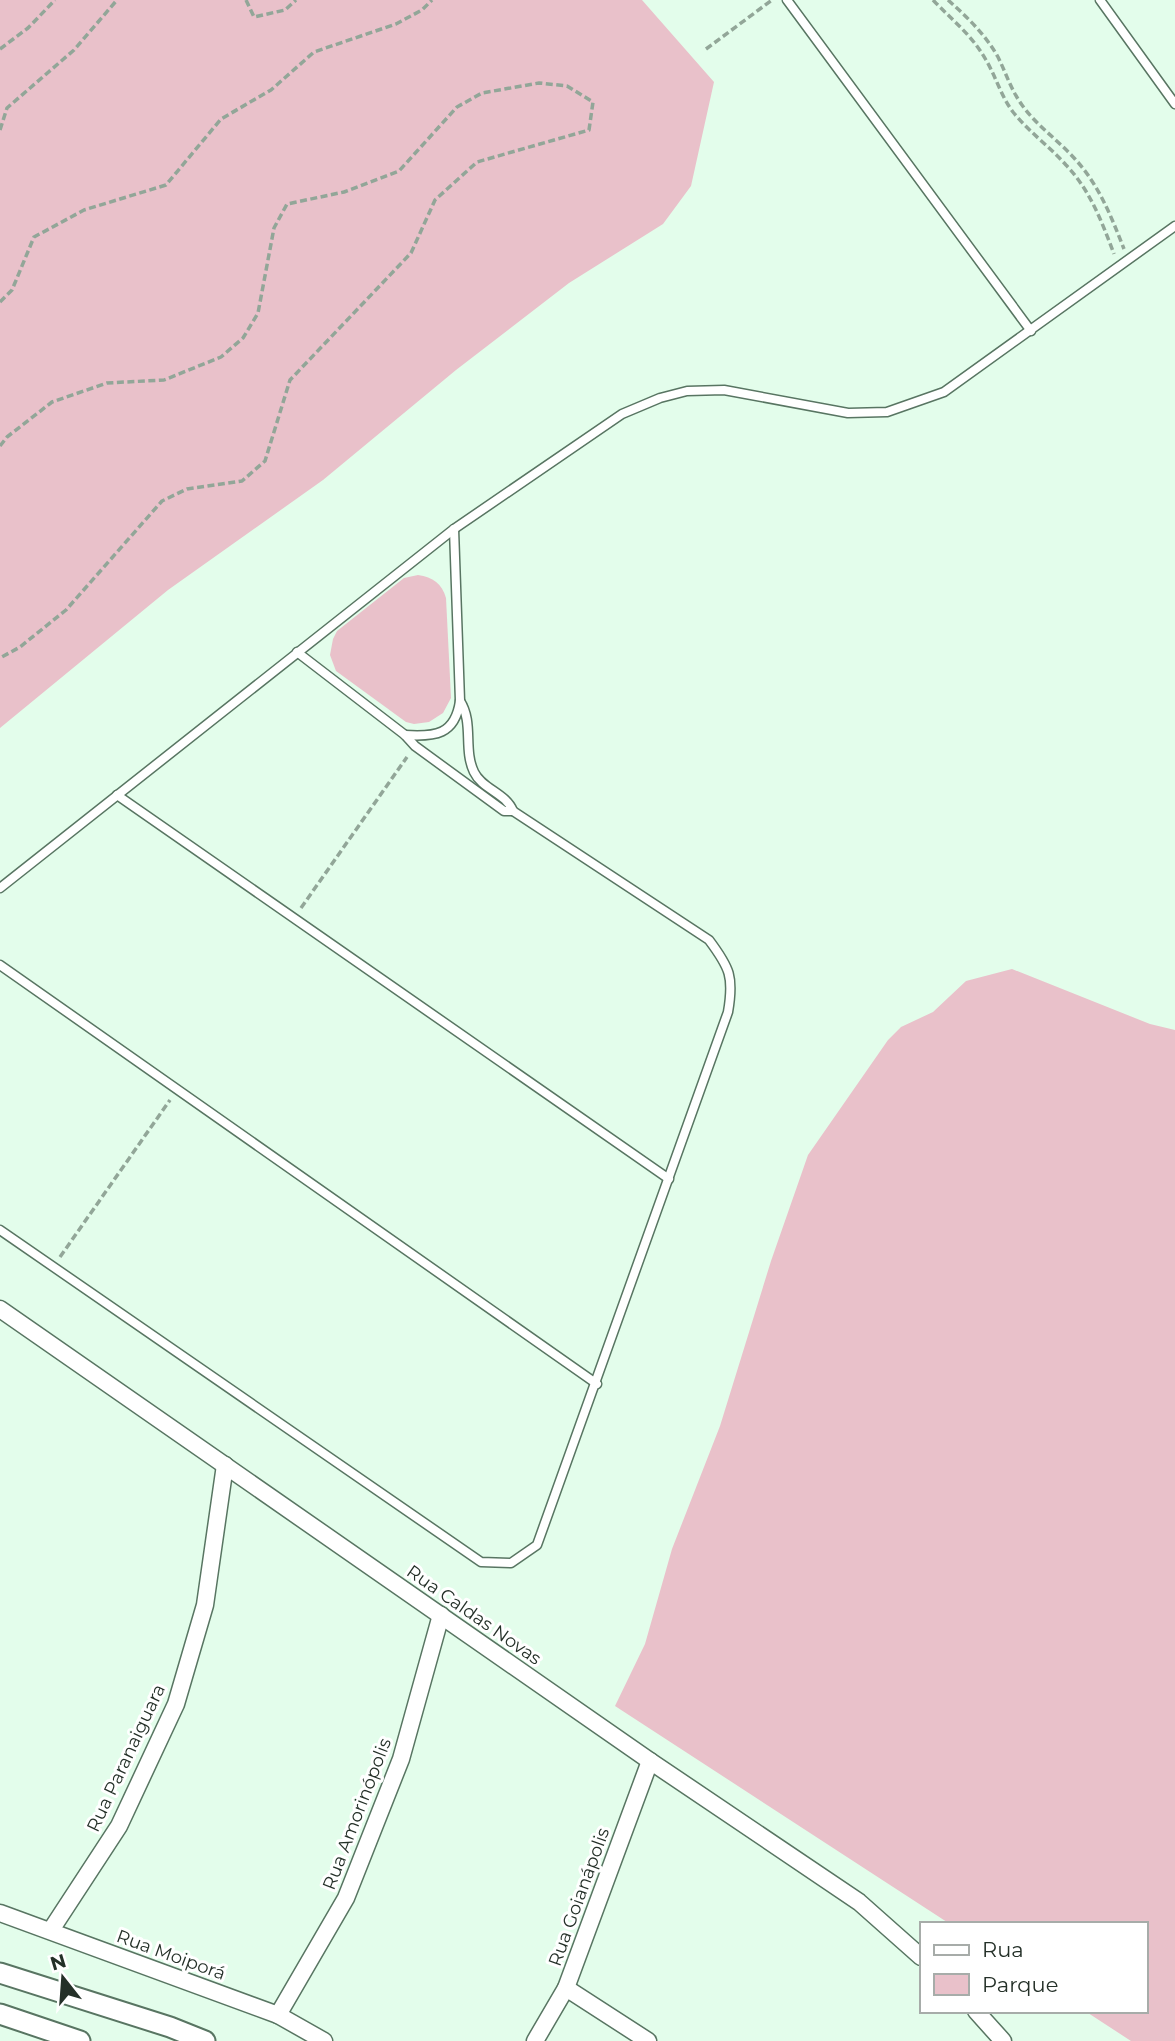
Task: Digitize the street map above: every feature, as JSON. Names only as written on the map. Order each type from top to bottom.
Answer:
[{"type":"street","name":"Rua Caldas Novas","points":[[0,1309],[650,1761],[859,1902],[920,1956]]},
{"type":"street","name":"Rua Paranaiguara","points":[[51,1930],[118,1826],[176,1704],[205,1605],[225,1465]]},
{"type":"street","name":"Rua Amorinópolis","points":[[278,2015],[346,1898],[401,1759],[440,1615]]},
{"type":"street","name":"Rua Goianápolis","points":[[535,2041],[566,1988],[650,1761]]},
{"type":"street","name":"Rua Moiporá","points":[[0,1913],[278,2015],[324,2041]]},
{"type":"street","points":[[0,1973],[170,2026],[203,2040]]},
{"type":"street","points":[[566,1988],[648,2041]]},
{"type":"street","points":[[978,2013],[1003,2041]]},
{"type":"street","points":[[0,2014],[80,2041]]},
{"type":"lane","points":[[787,0],[1031,331]]},
{"type":"lane","points":[[1100,0],[1175,104]]},
{"type":"lane","points":[[0,888],[454,529],[622,415],[660,398],[688,391],[724,390],[848,413],[887,412],[944,392],[1175,226]]},
{"type":"lane","points":[[405,735],[426,737],[449,729],[458,715],[460,701],[454,529]]},
{"type":"lane","points":[[0,1230],[481,1562],[511,1563],[537,1545],[729,1012],[732,988],[726,963],[709,940],[513,811],[504,811],[415,746],[405,735],[297,652]]},
{"type":"lane","points":[[460,701],[467,712],[472,770],[477,778],[510,803],[513,811]]},
{"type":"lane","points":[[117,795],[669,1179]]},
{"type":"lane","points":[[0,965],[597,1384]]},
{"type":"path","points":[[0,48],[28,28],[55,0]]},
{"type":"path","points":[[0,130],[7,108],[74,50],[117,0]]},
{"type":"path","points":[[246,0],[254,17],[285,10],[296,0]]},
{"type":"path","points":[[0,302],[12,290],[34,237],[84,210],[166,185],[221,119],[271,90],[314,52],[396,24],[422,10],[432,0]]},
{"type":"path","points":[[706,49],[772,0]]},
{"type":"path","points":[[933,0],[977,45],[995,76],[1001,93],[1020,121],[1066,165],[1085,190],[1119,267]]},
{"type":"path","points":[[948,0],[985,38],[1011,88],[1029,114],[1074,157],[1090,177],[1104,199],[1128,261]]},
{"type":"path","points":[[0,446],[7,437],[52,402],[107,383],[164,380],[221,357],[243,338],[258,313],[274,228],[287,204],[344,191],[399,171],[457,107],[482,93],[539,83],[567,86],[593,102],[589,130],[477,162],[435,200],[411,253],[290,380],[265,461],[242,481],[187,489],[162,501],[66,610],[20,647],[0,658]]},
{"type":"path","points":[[294,918],[415,746]]},
{"type":"path","points":[[53,1267],[177,1089]]},
{"type":"green space","points":[[0,0],[642,0],[714,82],[691,186],[663,224],[569,283],[456,370],[323,480],[168,590],[0,728]]},
{"type":"green space","points":[[418,575],[436,582],[446,598],[451,698],[443,713],[429,722],[414,724],[406,722],[336,671],[330,655],[337,631],[404,578]]},
{"type":"green space","points":[[1012,969],[1150,1024],[1175,1030],[1175,2041],[1131,2041],[1088,2013],[1147,2013],[1147,1922],[947,1922],[615,1706],[645,1644],[672,1549],[720,1426],[771,1261],[808,1155],[888,1040],[901,1027],[933,1012],[966,981]]}]
